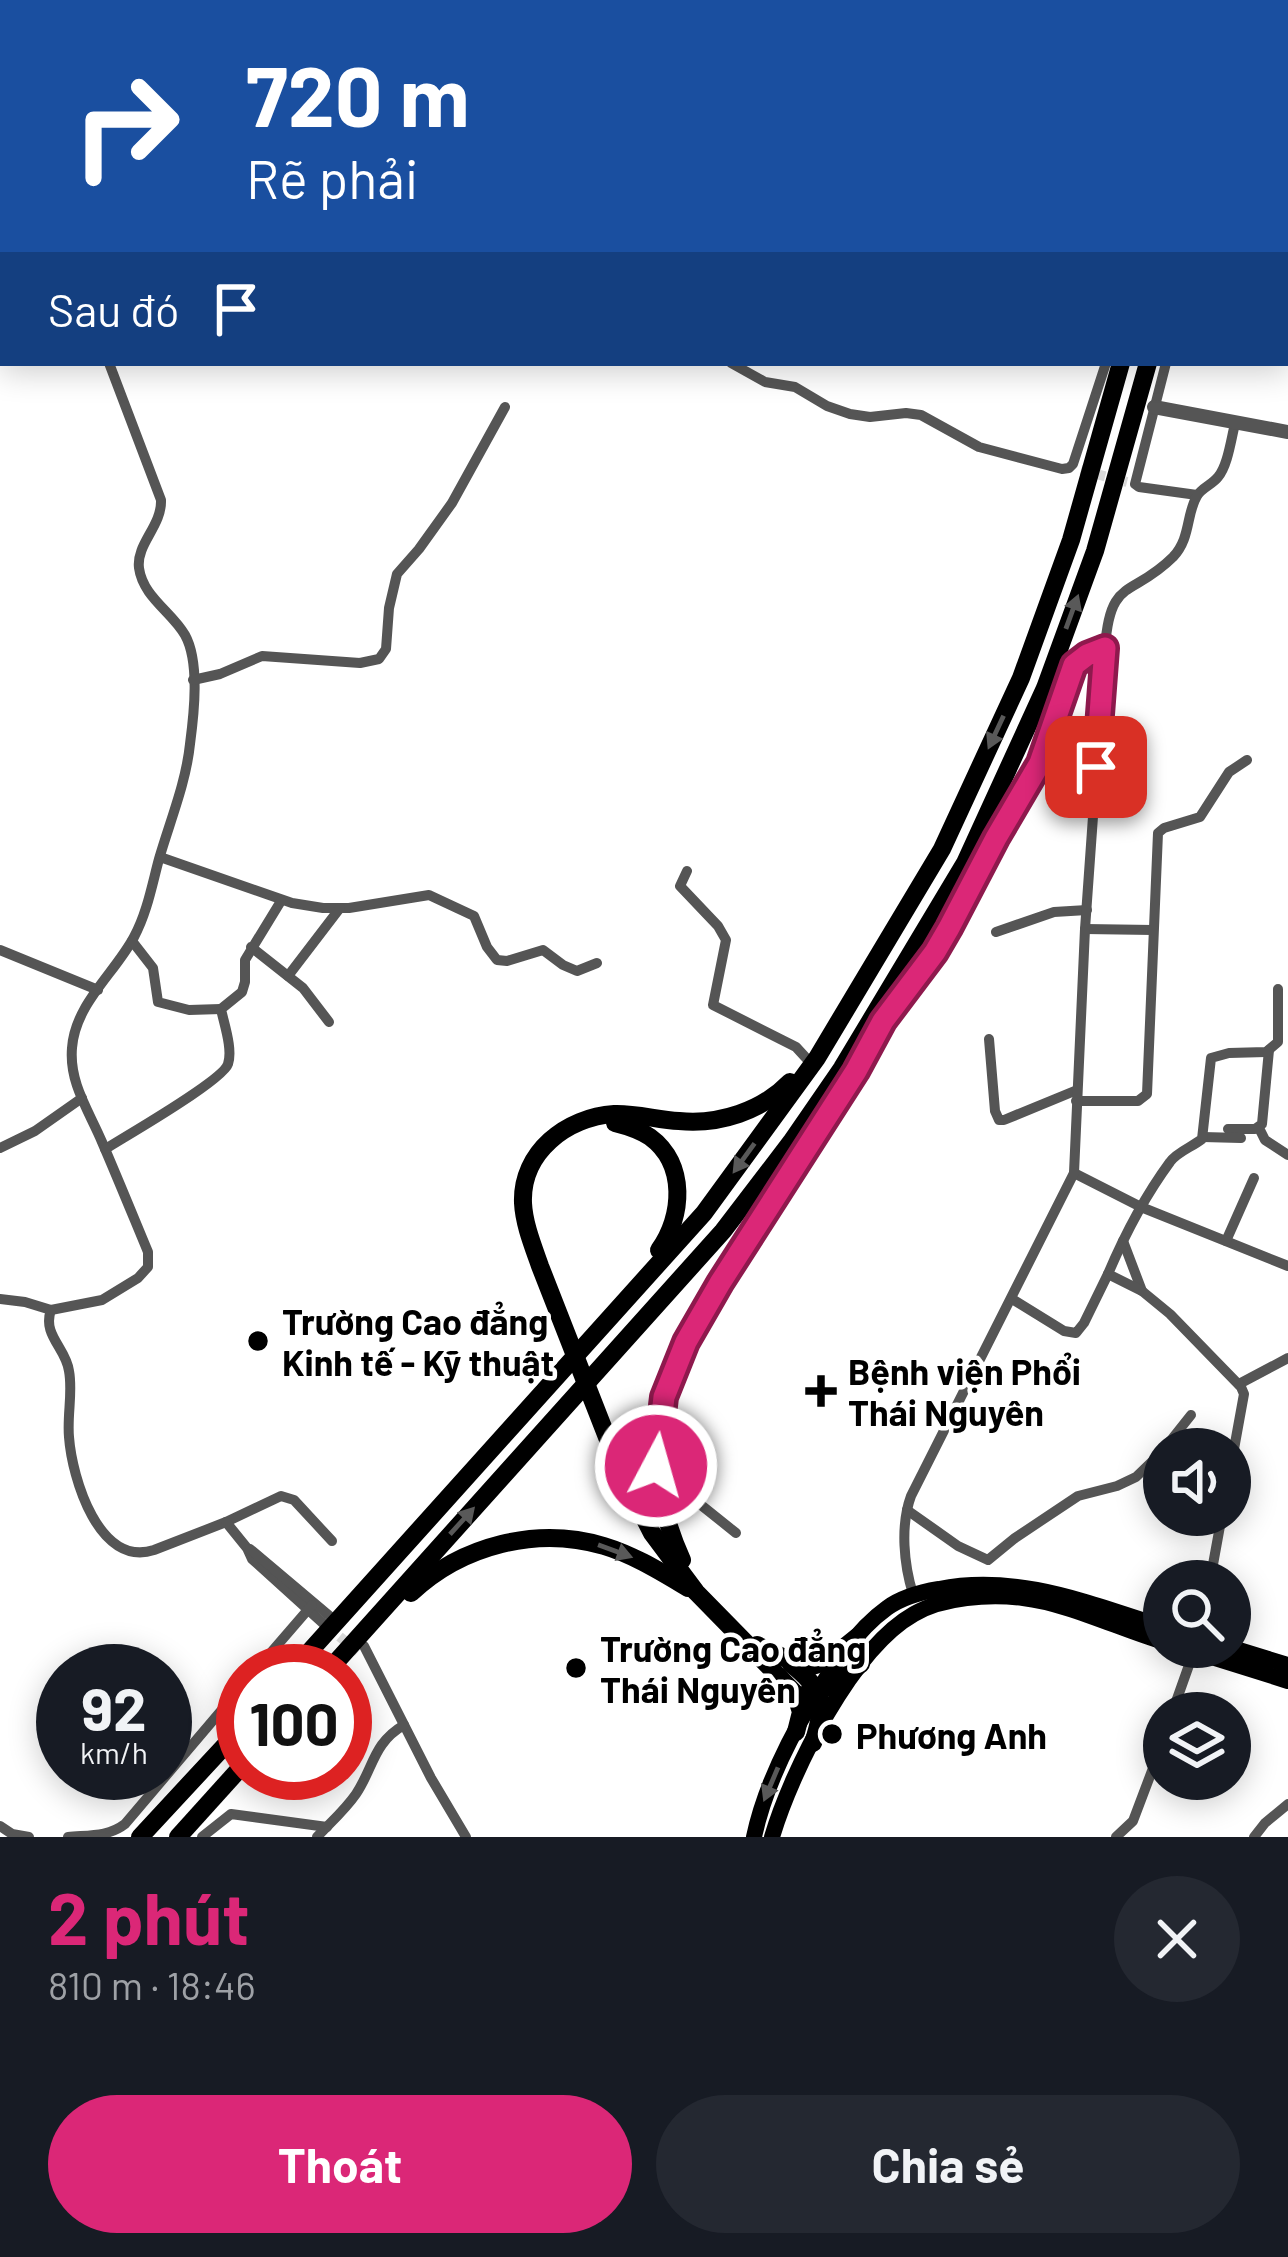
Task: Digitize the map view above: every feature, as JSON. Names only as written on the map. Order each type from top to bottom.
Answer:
[{"type":"highway","points":[[316,1644],[704,1213],[817,1058],[943,849],[1021,678],[1070,540],[1120,366]]},
{"type":"highway","points":[[696,1592],[665,1522],[656,1466],[664,1397],[686,1342],[856,1071],[965,863],[1052,669],[1094,550],[1147,366]]},
{"type":"highway","points":[[352,1644],[723,1231],[842,1068],[965,863]]},
{"type":"highway","points":[[861,1664],[830,1686],[802,1690],[696,1592],[652,1533],[597,1414],[535,1250],[523,1201],[528,1171],[543,1145],[586,1120],[615,1114],[683,1122],[716,1120],[754,1108],[781,1091],[880,956]]},
{"type":"highway","points":[[467,1477],[543,1380],[650,1261],[676,1218],[674,1170],[664,1151],[632,1128],[586,1120]]},
{"type":"highway","points":[[363,1644],[424,1581],[507,1541],[553,1538],[604,1546],[696,1592]]},
{"type":"highway","points":[[783,1669],[817,1666],[886,1609],[970,1583],[1018,1585],[1143,1621]]},
{"type":"highway","points":[[772,1837],[804,1738],[861,1664],[918,1602],[1027,1598],[1143,1635]]},
{"type":"highway","points":[[754,1837],[765,1795],[822,1710],[818,1691],[857,1637]]},
{"type":"highway","points":[[1251,1654],[1288,1665]]},
{"type":"highway","points":[[1247,1668],[1288,1681]]},
{"type":"highway","points":[[783,1669],[799,1701],[804,1738]]},
{"type":"highway","points":[[140,1837],[216,1755]]},
{"type":"highway","points":[[178,1837],[216,1795]]},
{"type":"street","points":[[0,1299],[51,1310],[102,1300],[148,1267],[148,1252],[75,1086],[71,1047],[83,1011],[132,941],[148,902],[184,779],[193,680],[191,649],[184,634],[151,596],[140,574],[140,554],[161,512],[160,500],[110,366]]},
{"type":"street","points":[[736,366],[850,414],[921,415],[979,448],[1063,469],[1076,468],[1105,366]]},
{"type":"street","points":[[1165,366],[1131,482],[1197,495]]},
{"type":"street","points":[[193,680],[262,656],[360,663],[379,659],[386,649],[397,574],[452,503],[506,407]]},
{"type":"street","points":[[1154,407],[1288,432]]},
{"type":"street","points":[[918,1602],[907,1563],[907,1510],[917,1481],[1074,1173],[1106,626],[1114,600],[1173,557],[1186,536],[1197,495],[1220,475],[1235,424]]},
{"type":"street","points":[[883,1021],[935,952],[1034,774],[1074,665],[1105,648]]},
{"type":"street","points":[[989,1039],[994,1111],[999,1120],[1077,1095],[1138,1101],[1146,1096],[1159,831],[1200,817],[1229,772],[1247,760]]},
{"type":"street","points":[[160,857],[281,901],[323,908],[429,895],[474,916],[497,960],[543,950],[578,971],[597,963]]},
{"type":"street","points":[[687,871],[680,886],[726,940],[713,1005],[796,1047],[807,1059]]},
{"type":"street","points":[[132,941],[153,968],[158,1002],[189,1010],[221,1009],[242,992],[245,960],[281,901]]},
{"type":"street","points":[[288,976],[340,908]]},
{"type":"street","points":[[996,932],[1054,912],[1087,910]]},
{"type":"street","points":[[1085,929],[1153,930]]},
{"type":"street","points":[[251,947],[319,1006],[328,1022]]},
{"type":"street","points":[[0,950],[98,990]]},
{"type":"street","points":[[1259,1128],[1264,1120],[1269,1050],[1278,1040],[1278,989]]},
{"type":"street","points":[[105,1149],[226,1070],[230,1057],[221,1009]]},
{"type":"street","points":[[1203,1137],[1211,1058],[1269,1050]]},
{"type":"street","points":[[0,1148],[82,1099]]},
{"type":"street","points":[[1228,1129],[1259,1128]]},
{"type":"street","points":[[1259,1128],[1265,1140],[1288,1155]]},
{"type":"street","points":[[1012,1299],[1064,1331],[1076,1333],[1141,1207],[1172,1159],[1203,1137],[1240,1138]]},
{"type":"street","points":[[1074,1173],[1141,1207],[1288,1266]]},
{"type":"street","points":[[1226,1241],[1254,1178]]},
{"type":"street","points":[[1123,1240],[1142,1291]]},
{"type":"street","points":[[1108,1274],[1142,1291],[1238,1384],[1244,1394],[1238,1428]]},
{"type":"street","points":[[51,1310],[47,1322],[70,1374],[69,1437],[74,1467],[97,1525],[112,1545],[143,1553],[281,1496],[294,1500],[332,1541]]},
{"type":"street","points":[[1238,1384],[1288,1358]]},
{"type":"street","points":[[1181,1428],[1191,1415]]},
{"type":"street","points":[[907,1510],[958,1546],[988,1560],[1078,1496],[1117,1486],[1143,1471]]},
{"type":"street","points":[[660,1490],[691,1498],[736,1533]]},
{"type":"street","points":[[226,1522],[252,1559],[329,1621]]},
{"type":"street","points":[[278,1644],[311,1606]]},
{"type":"street","points":[[372,1662],[466,1837]]},
{"type":"street","points":[[68,1837],[106,1836],[125,1823],[216,1716]]},
{"type":"street","points":[[317,1837],[359,1790],[385,1738],[404,1725]]},
{"type":"street","points":[[1116,1837],[1133,1821],[1143,1795]]},
{"type":"street","points":[[1254,1837],[1288,1804]]},
{"type":"street","points":[[202,1837],[231,1814],[327,1827]]},
{"type":"street","points":[[0,1826],[29,1837]]},
{"type":"tunnel","points":[[1081,470],[1127,482]]},
{"type":"tunnel","points":[[328,1627],[348,1644]]},
{"type":"place","name":"Trường Cao đẳng Kinh tế - Kỹ thuật","points":[[258,1341]]},
{"type":"place","name":"Bệnh viện Phổi Thái Nguyên","points":[[821,1391]]},
{"type":"place","name":"Trường Cao đẳng Thái Nguyên","points":[[576,1668]]},
{"type":"place","name":"Phương Anh","points":[[832,1734]]},
{"type":"route","points":[[656,1466],[664,1397],[686,1342],[883,1021],[949,928],[1040,763],[1074,665],[1105,648],[1096,767]]}]
